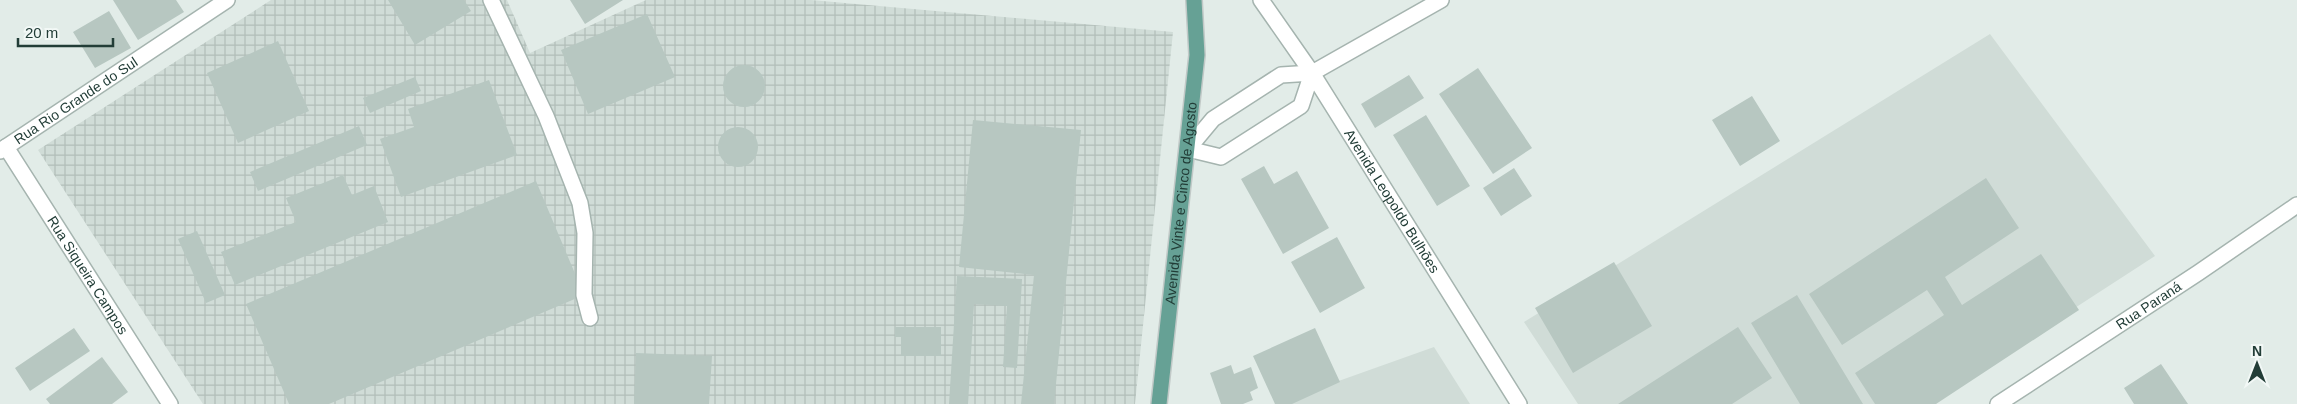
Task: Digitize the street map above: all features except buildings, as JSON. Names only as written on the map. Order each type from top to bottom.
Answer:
[{"type":"main road","name":"Avenida Vinte e Cinco de Agosto","points":[[1159,404],[1197,55],[1194,0]]},
{"type":"street","name":"Rua Rio Grande do Sul","points":[[3,149],[228,0]]},
{"type":"street","points":[[492,0],[546,116],[580,202],[585,232],[584,295],[590,318]]},
{"type":"street","name":"Avenida Leopoldo Bulhões","points":[[1261,0],[1312,73],[1519,404]]},
{"type":"street","points":[[1312,73],[1301,106],[1221,157],[1188,149],[1213,119],[1281,75],[1312,73],[1441,0]]},
{"type":"street","name":"Rua Siqueira Campos","points":[[3,149],[170,404]]},
{"type":"street","name":"Rua Paraná","points":[[1998,404],[2297,206]]},
{"type":"shaded area","points":[[271,0],[507,0],[530,53],[646,0],[811,0],[1173,32],[1135,404],[203,404],[38,150]]},
{"type":"shaded area","points":[[1990,34],[2155,256],[1927,404],[1578,404],[1524,322]]},
{"type":"shaded area","points":[[1434,347],[1470,404],[1274,404]]}]
